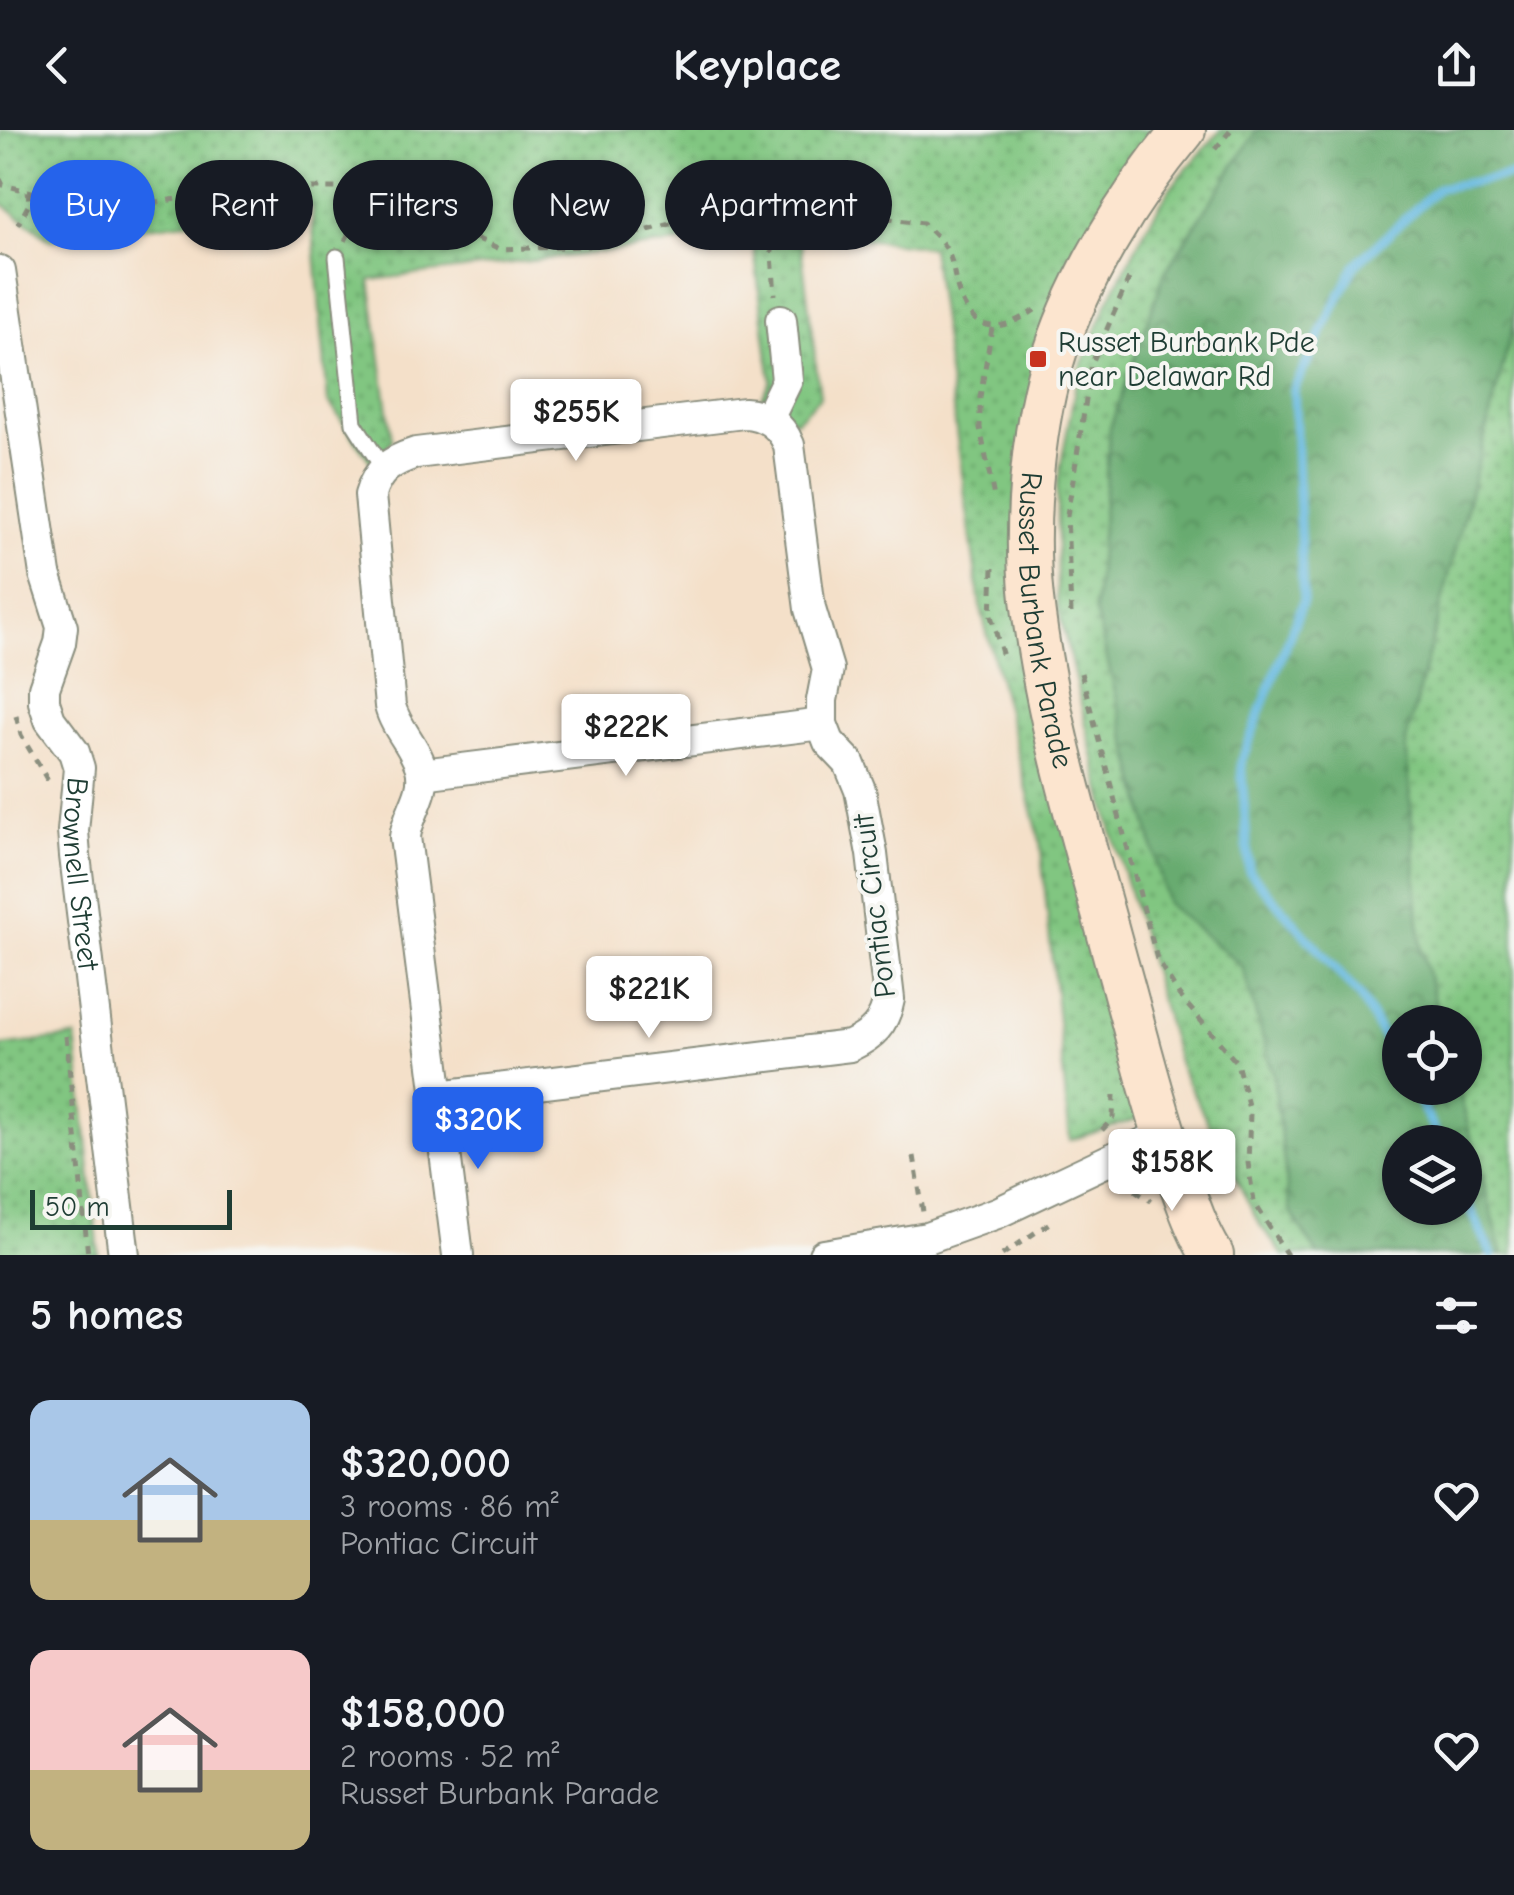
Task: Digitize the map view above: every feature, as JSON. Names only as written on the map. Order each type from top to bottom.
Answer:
[{"type":"street","name":"Russet Burbank Parade","points":[[1195,145],[1131,200],[1082,290],[1051,366],[1037,445],[1030,525],[1032,596],[1044,680],[1065,774],[1164,1134],[1198,1232],[1212,1255]]},
{"type":"street","name":"Brownell Street","points":[[0,271],[45,574],[62,627],[44,688],[44,702],[50,720],[74,752],[80,768],[73,830],[75,856],[124,1255]]},
{"type":"street","points":[[768,420],[787,380],[781,320]]},
{"type":"street","points":[[422,774],[822,724],[828,669],[810,609],[790,446],[782,430],[768,420],[744,413],[435,451],[398,458],[382,468],[374,480],[370,495],[390,706],[394,723],[415,754],[422,774],[405,837],[458,1255]]},
{"type":"street","name":"Pontiac Circuit","points":[[439,1096],[850,1046],[878,1028],[889,999],[872,854],[855,774],[830,742],[822,724]]},
{"type":"street","name":"Russet Burbank Parade","points":[[1164,1134],[1241,1255]]},
{"type":"street","points":[[824,1255],[927,1238],[997,1213],[1164,1134]]},
{"type":"lane","points":[[337,257],[354,422],[382,468]]},
{"type":"path","points":[[1195,145],[1231,130]]},
{"type":"path","points":[[0,179],[4,184],[91,211],[258,188],[333,188]]},
{"type":"path","points":[[18,224],[29,204],[28,191]]},
{"type":"path","points":[[892,219],[922,223],[948,250],[959,295],[970,317],[992,328],[1013,324],[1045,303]]},
{"type":"path","points":[[493,245],[500,248],[588,246],[665,226]]},
{"type":"path","points":[[337,257],[341,250]]},
{"type":"path","points":[[772,250],[776,306],[781,320]]},
{"type":"path","points":[[1072,624],[1067,516],[1092,363],[1130,274]]},
{"type":"path","points":[[1078,660],[1157,959],[1179,995],[1238,1062],[1250,1113],[1248,1163],[1254,1202],[1287,1255]]},
{"type":"path","points":[[914,1156],[927,1238]]},
{"type":"path","points":[[1117,1189],[1128,1186],[1153,1202]]},
{"type":"path","points":[[1002,1255],[1060,1216]]},
{"type":"green space","points":[[0,130],[1161,130],[1015,498],[1140,1118],[1070,1140],[1040,841],[980,605],[931,247],[892,242],[892,160],[665,160],[665,244],[645,247],[645,160],[513,160],[513,250],[619,250],[370,280],[392,440],[372,464],[328,401],[313,228],[313,160],[175,160],[175,223],[155,226],[155,160],[30,160],[30,224],[0,202]]},
{"type":"green space","points":[[1221,130],[1514,130],[1514,1255],[1283,1255],[1258,1222],[1179,1065],[1109,821],[1057,603],[1057,486],[1078,373],[1108,302],[1171,187]]},
{"type":"green space","points":[[1257,130],[1514,130],[1514,323],[1406,741],[1421,950],[1436,1005],[1382,1005],[1382,1105],[1463,1105],[1468,1125],[1382,1125],[1382,1225],[1482,1225],[1482,1177],[1503,1255],[1318,1255],[1290,1211],[1273,1074],[1242,966],[1167,904],[1095,610],[1110,428],[1165,272]]},
{"type":"green space","points":[[754,250],[801,250],[820,397],[796,421],[761,399],[771,381]]},
{"type":"green space","points":[[76,1037],[99,1255],[0,1255],[0,1046]]},
{"type":"waterway","points":[[1382,1035],[1360,997],[1249,871],[1241,762],[1303,601],[1294,389],[1355,265],[1438,188],[1514,175]]},
{"type":"waterway","points":[[1421,1105],[1432,1125]]},
{"type":"waterway","points":[[1478,1225],[1492,1255]]},
{"type":"place","name":"Russet Burbank Pde near Delawar Rd","points":[[1038,359]]}]
